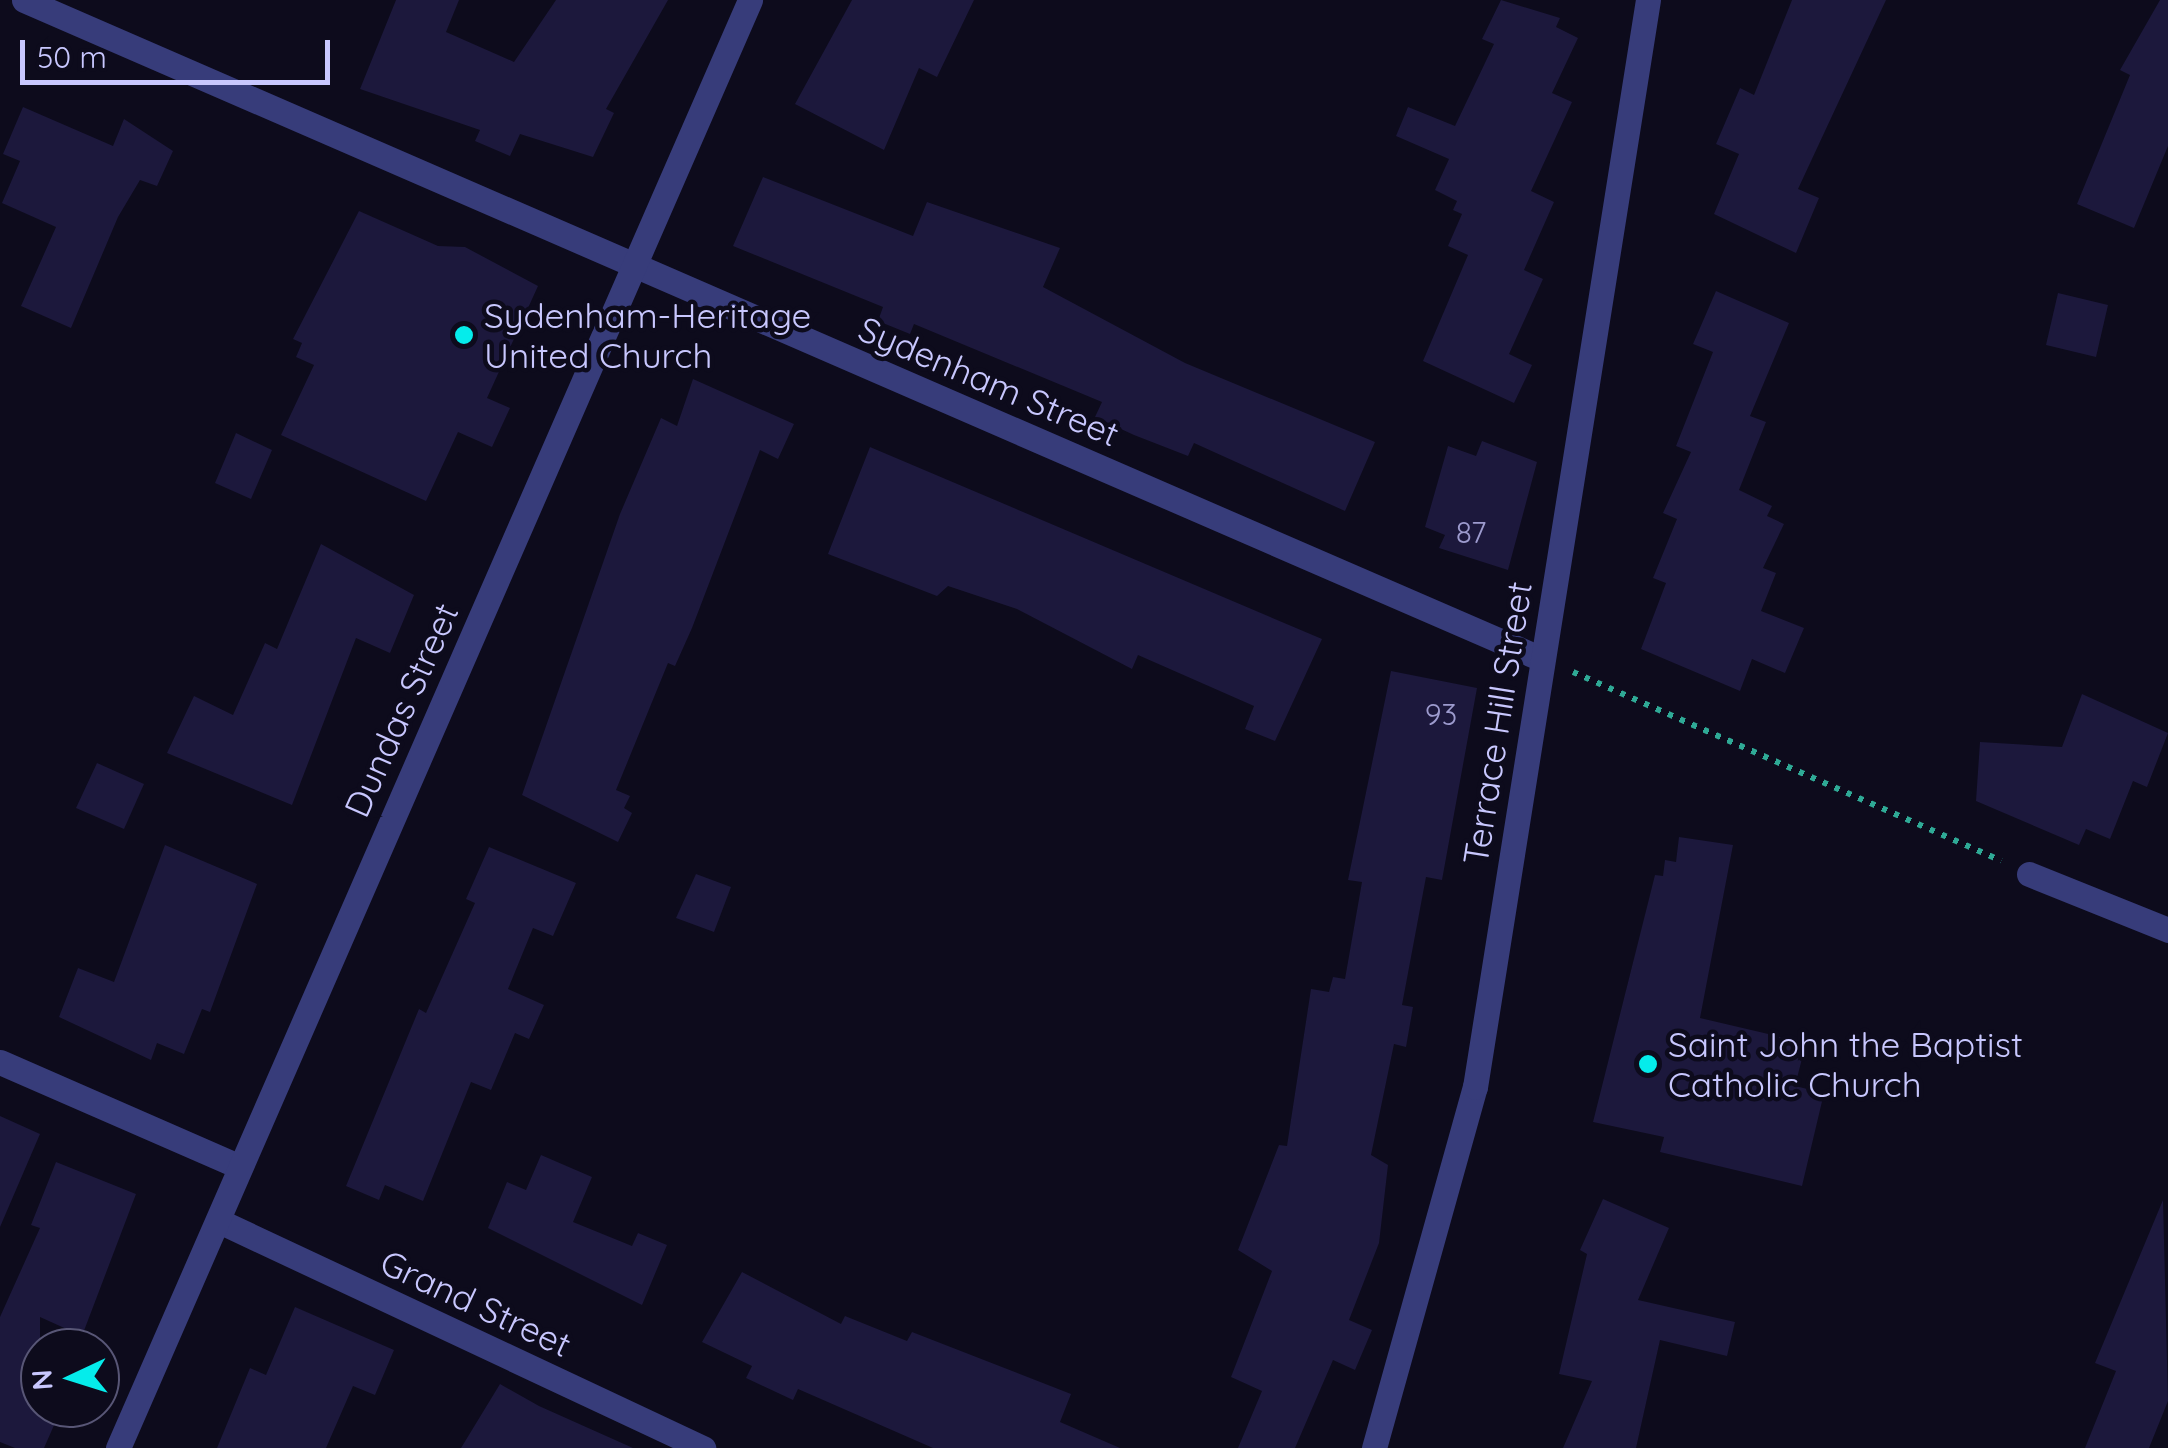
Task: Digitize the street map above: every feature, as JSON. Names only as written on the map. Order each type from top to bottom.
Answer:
[{"type":"street","name":"Sydenham Street","points":[[24,0],[1542,659]]},
{"type":"street","name":"Dundas Street","points":[[118,1448],[750,0]]},
{"type":"street","name":"Terrace Hill Street","points":[[1374,1448],[1475,1087],[1648,0]]},
{"type":"street","points":[[2029,874],[2168,930]]},
{"type":"street","points":[[0,1062],[240,1167]]},
{"type":"street","name":"Grand Street","points":[[218,1221],[703,1448]]},
{"type":"path","points":[[1542,659],[2029,874]]},
{"type":"building","points":[[396,0],[459,0],[446,32],[514,62],[556,0],[668,0],[606,109],[614,113],[593,157],[520,134],[510,156],[475,141],[480,130],[360,89]]},
{"type":"building","points":[[852,0],[974,0],[937,77],[919,68],[884,150],[795,104]]},
{"type":"building","points":[[1501,0],[1560,18],[1556,27],[1578,38],[1552,93],[1572,102],[1531,191],[1554,202],[1524,270],[1543,279],[1509,354],[1532,365],[1514,403],[1423,361],[1468,255],[1448,246],[1462,214],[1453,210],[1457,201],[1435,190],[1449,159],[1396,136],[1408,107],[1455,126],[1494,44],[1482,39]]},
{"type":"building","points":[[1792,0],[1886,0],[1798,189],[1819,198],[1796,253],[1714,214],[1739,154],[1716,144],[1740,88],[1754,95]]},
{"type":"building","points":[[2160,0],[2168,0],[2168,146],[2134,228],[2077,204],[2130,75],[2120,70]]},
{"type":"building","points":[[23,107],[113,146],[124,119],[173,151],[157,186],[140,180],[118,217],[71,328],[21,306],[56,227],[2,203],[20,161],[3,154]]},
{"type":"building","points":[[763,177],[913,236],[927,202],[1060,248],[1043,287],[1185,363],[1375,442],[1345,511],[1194,443],[1188,456],[1134,435],[1095,417],[1102,402],[914,324],[910,334],[878,321],[883,307],[733,246]]},
{"type":"building","points":[[359,211],[438,246],[465,247],[538,286],[487,398],[510,408],[492,447],[458,432],[426,501],[281,435],[314,365],[296,357],[302,343],[293,339]]},
{"type":"building","points":[[1716,291],[1789,323],[1750,416],[1766,422],[1739,490],[1772,506],[1767,516],[1784,524],[1763,568],[1776,573],[1761,611],[1804,628],[1785,673],[1752,659],[1740,691],[1641,649],[1666,583],[1653,578],[1677,519],[1663,513],[1691,452],[1676,446],[1713,352],[1693,344]]},
{"type":"building","points":[[2058,293],[2108,305],[2096,357],[2046,345]]},
{"type":"building","points":[[693,379],[794,424],[778,459],[760,450],[692,628],[675,666],[668,663],[616,790],[630,796],[624,808],[632,813],[618,842],[522,795],[620,514],[661,418],[677,426]]},
{"type":"building","points":[[236,433],[272,450],[251,499],[215,483]]},
{"type":"building","points":[[1482,441],[1537,462],[1508,570],[1439,548],[1445,535],[1425,527],[1448,446],[1476,456]]},
{"type":"building","points":[[870,447],[1322,639],[1275,741],[1245,729],[1254,706],[1138,655],[1132,669],[1017,609],[948,586],[937,596],[828,554]]},
{"type":"building","points":[[321,544],[414,595],[390,653],[356,638],[292,805],[167,753],[194,696],[233,715],[265,643],[277,649]]},
{"type":"building","points":[[1391,671],[1477,688],[1442,880],[1426,877],[1402,1005],[1413,1007],[1406,1047],[1394,1044],[1371,1155],[1388,1165],[1379,1243],[1349,1320],[1372,1330],[1355,1370],[1333,1360],[1295,1448],[1238,1448],[1262,1391],[1231,1377],[1272,1271],[1238,1250],[1279,1145],[1287,1146],[1311,989],[1329,992],[1333,977],[1345,979],[1362,882],[1348,880]]},
{"type":"building","points":[[2082,694],[2168,733],[2147,787],[2133,781],[2110,839],[2086,829],[2079,845],[1976,801],[1980,742],[2062,747]]},
{"type":"building","points":[[97,763],[144,784],[124,829],[76,808]]},
{"type":"building","name":"Saint John the Baptist Catholic Church","points":[[1679,837],[1733,845],[1700,1018],[1806,1043],[1795,1086],[1824,1093],[1802,1186],[1660,1152],[1664,1137],[1593,1122],[1655,875],[1663,876],[1665,860],[1676,862]]},
{"type":"building","points":[[165,845],[257,884],[210,1012],[202,1009],[184,1054],[157,1043],[151,1060],[59,1017],[78,968],[114,982]]},
{"type":"building","points":[[489,847],[576,883],[553,936],[533,928],[508,989],[544,1005],[529,1039],[515,1033],[491,1090],[471,1082],[423,1201],[385,1185],[379,1200],[346,1186],[419,1009],[426,1013],[475,903],[466,899]]},
{"type":"building","points":[[696,874],[731,887],[714,932],[676,918]]},
{"type":"building","points":[[0,1116],[40,1134],[0,1227]]},
{"type":"building","points":[[541,1155],[592,1177],[573,1222],[632,1246],[638,1233],[667,1245],[642,1305],[488,1228],[507,1182],[526,1190]]},
{"type":"building","points":[[56,1162],[136,1194],[85,1328],[64,1328],[40,1317],[40,1328],[20,1328],[20,1428],[53,1428],[44,1448],[15,1448],[0,1442],[0,1317],[40,1228],[31,1225]]},
{"type":"building","points":[[1603,1199],[1669,1228],[1638,1300],[1735,1322],[1727,1356],[1660,1340],[1636,1448],[1563,1448],[1592,1381],[1559,1374],[1587,1254],[1580,1250]]},
{"type":"building","points":[[2163,1200],[2168,1401],[2149,1448],[2085,1448],[2116,1371],[2095,1363]]},
{"type":"building","points":[[742,1272],[841,1324],[845,1316],[907,1341],[912,1332],[1071,1394],[1060,1422],[1120,1448],[933,1448],[798,1389],[793,1400],[746,1378],[752,1366],[702,1342]]},
{"type":"building","points":[[295,1307],[394,1350],[375,1395],[353,1386],[326,1448],[217,1448],[250,1368],[266,1375]]},
{"type":"building","points":[[500,1384],[539,1406],[633,1448],[461,1448]]},
{"type":"place","name":"Sydenham-Heritage United Church","points":[[464,335]]},
{"type":"place","name":"Saint John the Baptist Catholic Church","points":[[1648,1064]]}]
